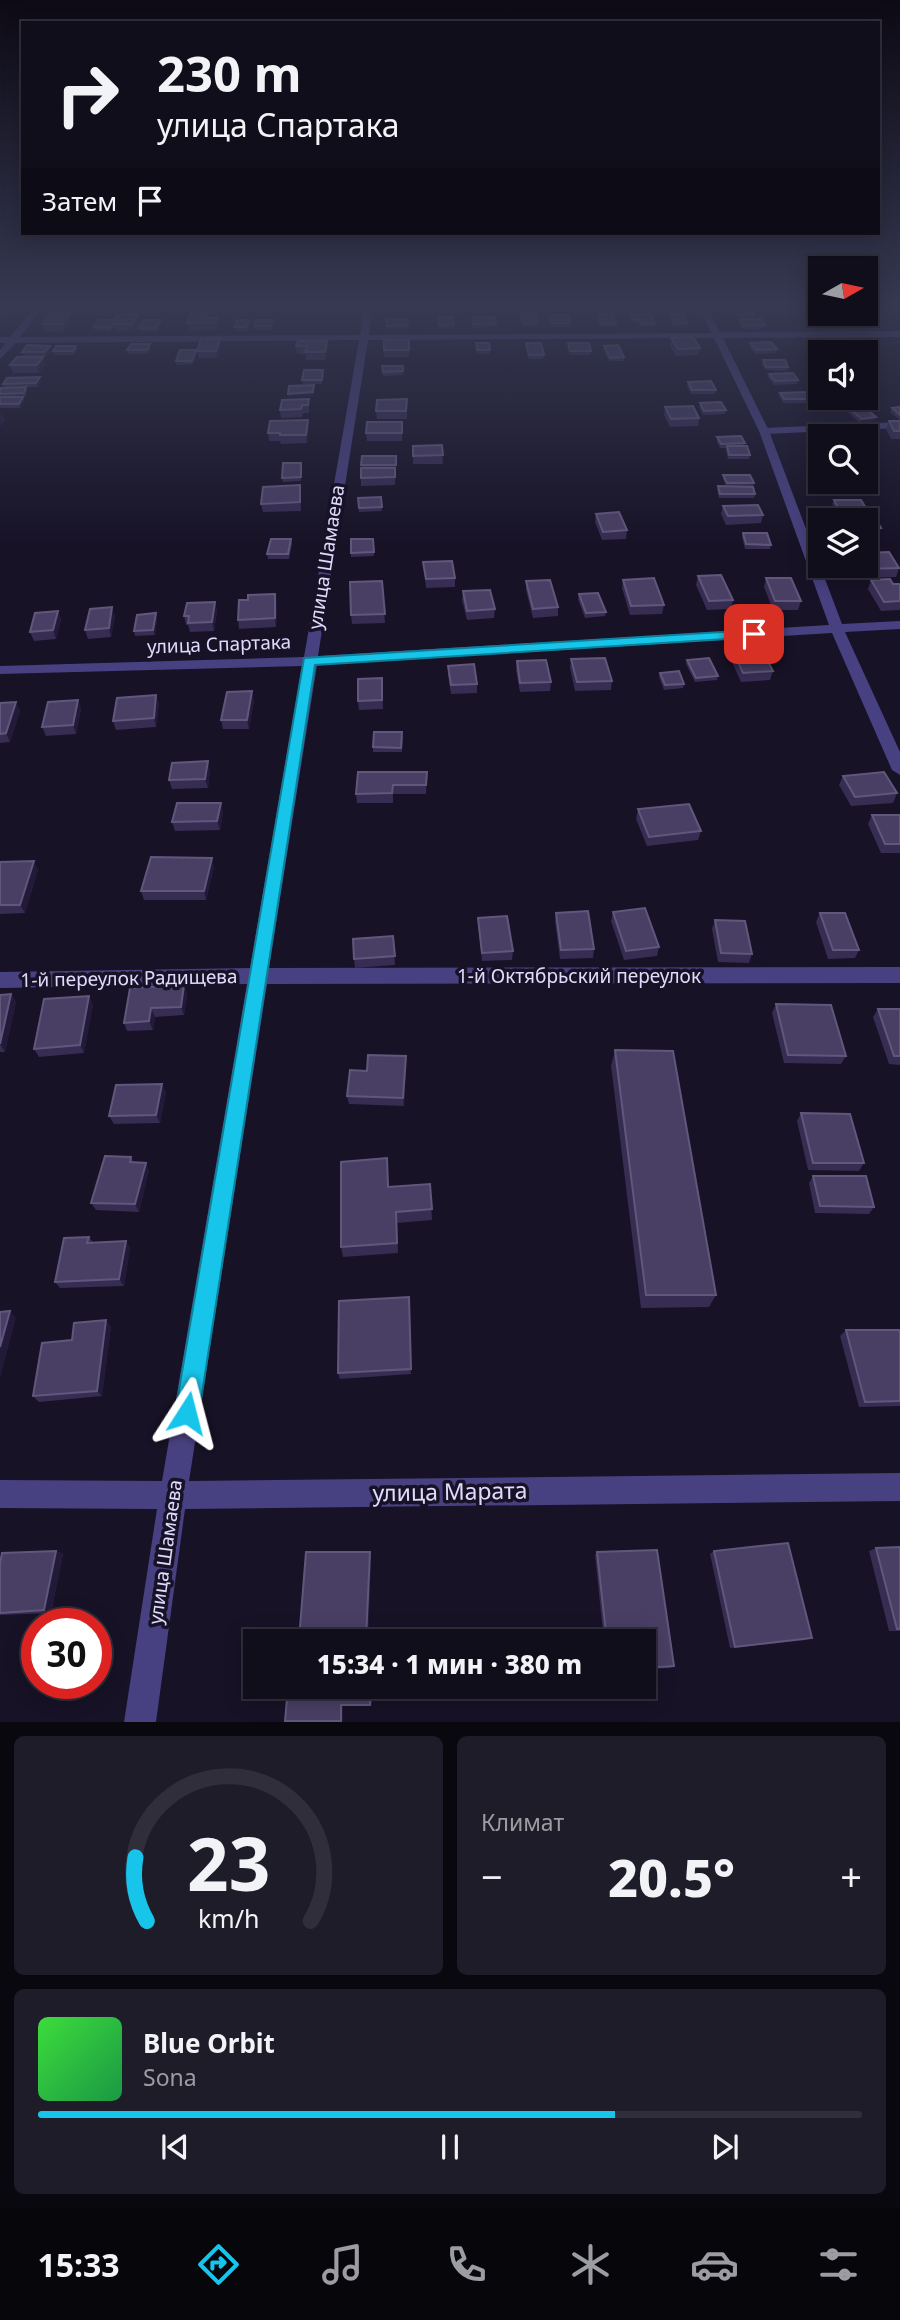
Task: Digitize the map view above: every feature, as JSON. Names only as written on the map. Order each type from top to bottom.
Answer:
[{"type":"street","name":"улица Шамаева","points":[[140,1721],[173,1495],[355,385]]},
{"type":"street","points":[[742,385],[764,431],[837,629],[900,770]]},
{"type":"street","name":"улица Спартака","points":[[0,670],[309,661],[900,625]]},
{"type":"street","name":"1-й Октябрьский переулок","points":[[259,976],[900,975]]},
{"type":"street","name":"1-й переулок Радищева","points":[[0,980],[259,976]]},
{"type":"street","name":"улица Марата","points":[[0,1494],[173,1495],[900,1488]]},
{"type":"lane","points":[[764,431],[900,425]]},
{"type":"building","points":[[314,385],[313,392],[288,394],[289,386]]},
{"type":"building","points":[[690,385],[713,385],[716,390],[692,390]]},
{"type":"building","points":[[26,387],[24,393],[0,394],[0,388]]},
{"type":"building","points":[[806,392],[808,399],[784,399],[780,393]]},
{"type":"building","points":[[0,397],[23,397],[19,404],[0,404]]},
{"type":"building","points":[[309,399],[308,405],[302,405],[301,409],[280,410],[282,400]]},
{"type":"building","points":[[407,399],[406,411],[376,411],[377,400]]},
{"type":"building","points":[[721,402],[726,410],[704,411],[700,403]]},
{"type":"building","points":[[693,406],[699,418],[671,419],[665,407]]},
{"type":"building","points":[[900,407],[900,415],[892,408]]},
{"type":"building","points":[[851,410],[868,410],[876,417],[862,419]]},
{"type":"building","points":[[308,420],[306,435],[268,433],[270,421]]},
{"type":"building","points":[[889,421],[900,421],[900,431],[894,431]]},
{"type":"building","points":[[367,422],[402,422],[402,433],[366,433]]},
{"type":"building","points":[[741,436],[745,443],[721,444],[717,437]]},
{"type":"building","points":[[442,445],[443,455],[413,456],[413,446]]},
{"type":"building","points":[[727,446],[747,446],[750,455],[729,455]]},
{"type":"building","points":[[362,456],[396,456],[396,465],[361,465]]},
{"type":"building","points":[[283,463],[301,463],[301,477],[282,478]]},
{"type":"building","points":[[361,468],[395,468],[395,477],[361,478]]},
{"type":"building","points":[[723,475],[750,475],[754,483],[727,483]]},
{"type":"building","points":[[300,485],[300,502],[261,504],[263,487]]},
{"type":"building","points":[[718,486],[753,487],[755,494],[720,494]]},
{"type":"building","points":[[381,497],[382,507],[359,508],[358,498]]},
{"type":"building","points":[[834,500],[861,500],[866,508],[838,508]]},
{"type":"building","points":[[758,505],[763,515],[728,516],[723,506]]},
{"type":"building","points":[[619,512],[627,530],[603,532],[596,514]]},
{"type":"building","points":[[743,533],[767,533],[771,545],[746,544]]},
{"type":"building","points":[[271,539],[291,539],[288,554],[267,554]]},
{"type":"building","points":[[351,539],[373,539],[374,552],[351,553]]},
{"type":"building","points":[[878,552],[889,552],[899,568],[878,569]]},
{"type":"building","points":[[452,561],[455,578],[426,579],[423,562]]},
{"type":"building","points":[[721,575],[733,600],[709,601],[698,576]]},
{"type":"building","points":[[654,578],[664,605],[631,606],[623,580]]},
{"type":"building","points":[[766,578],[791,578],[801,601],[775,601]]},
{"type":"building","points":[[890,579],[893,584],[900,584],[900,601],[884,602],[871,580]]},
{"type":"building","points":[[550,580],[558,607],[533,609],[526,581]]},
{"type":"building","points":[[382,581],[385,614],[351,615],[350,582]]},
{"type":"building","points":[[490,590],[495,609],[467,611],[463,591]]},
{"type":"building","points":[[598,593],[606,612],[586,613],[579,594]]},
{"type":"building","points":[[275,594],[275,618],[238,620],[239,600],[248,600],[248,595]]},
{"type":"building","points":[[215,602],[212,622],[188,623],[189,616],[184,616],[187,603]]},
{"type":"building","points":[[112,607],[109,628],[85,630],[90,609]]},
{"type":"building","points":[[58,611],[53,630],[30,632],[35,613]]},
{"type":"building","points":[[156,613],[153,630],[134,631],[137,615]]},
{"type":"building","points":[[762,650],[773,671],[743,673],[733,651]]},
{"type":"building","points":[[605,658],[612,681],[577,682],[571,659]]},
{"type":"building","points":[[709,658],[718,676],[696,678],[687,660]]},
{"type":"building","points":[[546,660],[551,682],[520,683],[517,661]]},
{"type":"building","points":[[474,664],[477,684],[451,685],[448,666]]},
{"type":"building","points":[[679,671],[684,684],[665,685],[660,673]]},
{"type":"building","points":[[382,678],[382,700],[358,701],[358,679]]},
{"type":"building","points":[[252,691],[247,720],[221,720],[227,692]]},
{"type":"building","points":[[156,695],[154,718],[113,721],[117,698]]},
{"type":"building","points":[[78,700],[73,725],[42,727],[48,702]]},
{"type":"building","points":[[16,702],[6,733],[0,734],[0,703]]},
{"type":"building","points":[[374,732],[402,732],[401,748],[373,747]]},
{"type":"building","points":[[208,761],[205,779],[169,780],[172,763]]},
{"type":"building","points":[[358,772],[427,772],[426,785],[393,785],[392,793],[356,794]]},
{"type":"building","points":[[884,772],[897,793],[855,797],[843,776]]},
{"type":"building","points":[[177,803],[221,803],[217,821],[172,822]]},
{"type":"building","points":[[689,804],[701,831],[649,837],[638,809]]},
{"type":"building","points":[[872,815],[900,815],[900,844],[885,844]]},
{"type":"building","points":[[151,857],[212,858],[204,891],[141,891]]},
{"type":"building","points":[[34,861],[20,905],[0,905],[0,862]]},
{"type":"building","points":[[645,908],[659,947],[626,951],[613,912]]},
{"type":"building","points":[[588,911],[594,949],[561,950],[556,913]]},
{"type":"building","points":[[820,913],[845,913],[859,950],[833,950]]},
{"type":"building","points":[[507,916],[513,951],[482,953],[478,918]]},
{"type":"building","points":[[715,920],[745,921],[752,954],[721,953]]},
{"type":"building","points":[[393,936],[395,956],[354,959],[353,939]]},
{"type":"building","points":[[184,985],[181,1007],[151,1008],[149,1021],[124,1023],[130,988]]},
{"type":"building","points":[[11,994],[0,1044],[0,995]]},
{"type":"building","points":[[89,996],[80,1045],[34,1049],[44,999]]},
{"type":"building","points":[[776,1004],[831,1005],[846,1056],[788,1055]]},
{"type":"building","points":[[878,1009],[900,1009],[900,1056],[894,1056]]},
{"type":"building","points":[[615,1050],[673,1051],[716,1295],[646,1295]]},
{"type":"building","points":[[368,1055],[406,1056],[403,1098],[347,1096],[350,1070],[367,1071]]},
{"type":"building","points":[[162,1084],[156,1115],[109,1116],[116,1085]]},
{"type":"building","points":[[801,1113],[850,1114],[864,1163],[813,1163]]},
{"type":"building","points":[[105,1156],[131,1157],[130,1162],[146,1163],[135,1204],[91,1203]]},
{"type":"building","points":[[387,1158],[388,1187],[430,1184],[432,1209],[396,1212],[397,1243],[341,1247],[341,1162]]},
{"type":"building","points":[[813,1176],[866,1176],[874,1207],[820,1206]]},
{"type":"building","points":[[89,1237],[87,1243],[126,1241],[119,1279],[55,1282],[64,1238]]},
{"type":"building","points":[[409,1297],[411,1369],[338,1373],[339,1301]]},
{"type":"building","points":[[10,1311],[0,1347],[0,1312]]},
{"type":"building","points":[[106,1320],[97,1391],[33,1396],[42,1343],[72,1340],[74,1323]]},
{"type":"building","points":[[846,1330],[899,1330],[900,1401],[865,1402]]},
{"type":"building","points":[[788,1543],[812,1638],[735,1647],[714,1551]]},
{"type":"building","points":[[900,1547],[900,1629],[897,1629],[876,1548]]},
{"type":"building","points":[[657,1550],[674,1666],[656,1667],[656,1629],[606,1629],[597,1552]]},
{"type":"building","points":[[56,1551],[44,1608],[21,1608],[21,1612],[0,1613],[2,1553]]},
{"type":"building","points":[[306,1552],[370,1552],[366,1629],[300,1629]]},
{"type":"building","points":[[287,1699],[370,1699],[370,1705],[341,1705],[341,1721],[285,1721]]},
{"type":"route","points":[[187,1413],[309,661],[754,634]]}]
